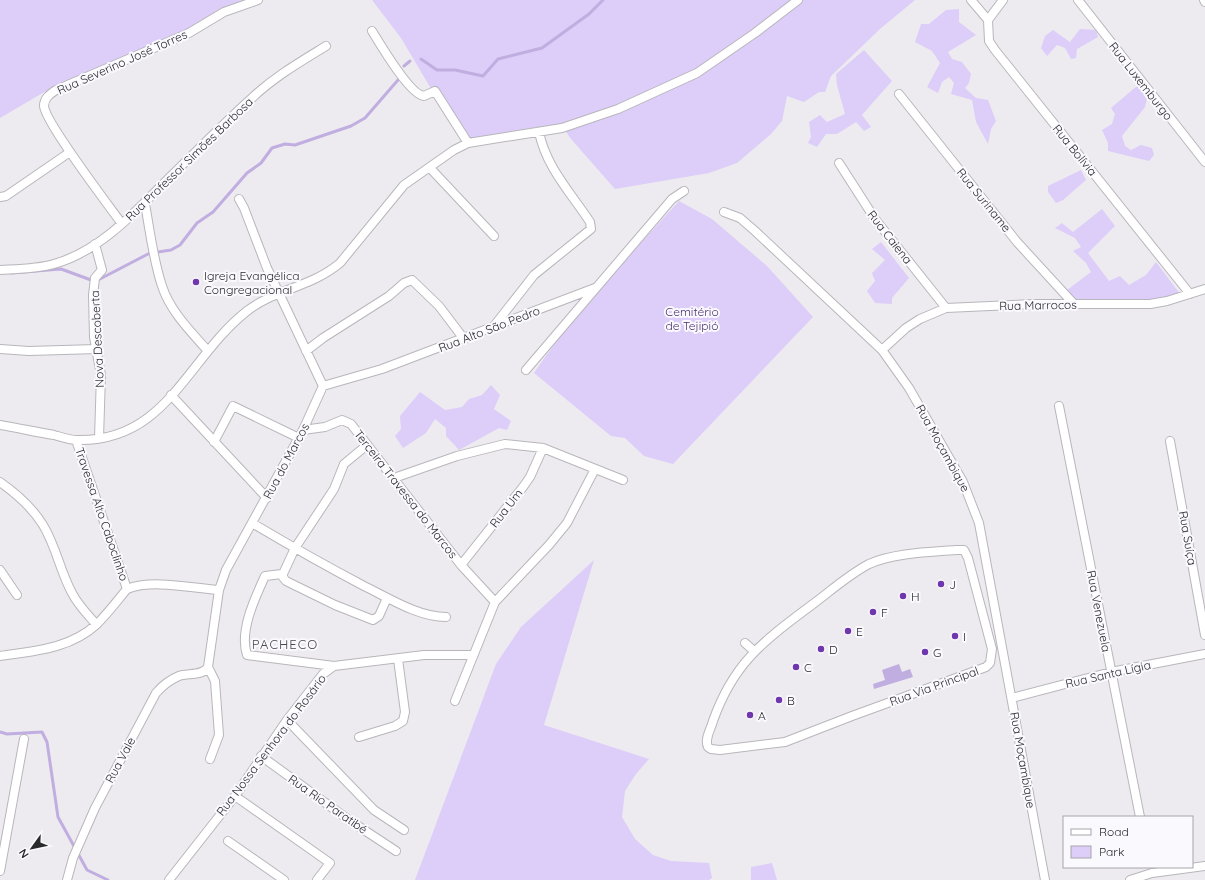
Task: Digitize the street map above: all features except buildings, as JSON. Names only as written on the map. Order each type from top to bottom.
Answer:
[{"type":"street","name":"Rua Severino José Torres","points":[[122,224],[70,152],[44,107],[45,100],[49,94],[56,90],[189,33],[224,12],[258,0]]},
{"type":"street","points":[[0,425],[76,440],[98,438],[132,429],[144,422],[158,410],[208,351],[245,312],[260,301],[280,292],[303,286],[330,271],[340,263],[404,185],[454,150],[468,142],[562,128],[594,118],[697,73],[755,33],[798,0]]},
{"type":"street","points":[[971,0],[988,20],[1003,0]]},
{"type":"street","name":"Rua Luxemburgo","points":[[1078,0],[1205,162]]},
{"type":"street","name":"Rua Bolívia","points":[[988,20],[989,41],[995,50],[1190,294]]},
{"type":"street","points":[[372,31],[390,60],[417,94],[424,96],[435,91],[468,142]]},
{"type":"street","name":"Rua Professor Simões Barbosa","points":[[0,270],[35,268],[55,264],[78,254],[95,244],[122,224],[145,204],[181,166],[266,85],[326,46]]},
{"type":"street","name":"Rua Suriname","points":[[899,94],[1017,242],[1073,303]]},
{"type":"street","points":[[493,326],[534,275],[591,229],[590,222],[553,169],[546,155],[539,132]]},
{"type":"street","points":[[0,197],[6,196],[16,190],[70,152]]},
{"type":"street","name":"Rua Caiena","points":[[838,163],[875,219],[946,308]]},
{"type":"street","points":[[430,168],[494,236]]},
{"type":"street","points":[[526,370],[672,199],[684,191]]},
{"type":"street","points":[[239,199],[244,208],[267,268],[280,292],[323,386]]},
{"type":"street","points":[[145,204],[162,287],[176,312],[208,351]]},
{"type":"street","name":"Rua Moçambique","points":[[724,212],[740,218],[755,231],[882,350],[909,388],[963,482],[979,523],[1045,880]]},
{"type":"street","name":"Nova Descoberta","points":[[95,244],[102,270],[94,283],[94,337],[101,375],[98,438]]},
{"type":"street","points":[[306,351],[323,338],[389,296],[404,283],[412,280],[434,302],[464,338]]},
{"type":"street","name":"Rua Alto São Pedro","points":[[323,386],[382,369],[595,288]]},
{"type":"street","name":"Rua Marrocos","points":[[882,350],[906,328],[920,319],[946,308],[1073,303],[1150,304],[1167,301],[1205,289]]},
{"type":"street","points":[[0,350],[97,350]]},
{"type":"street","name":"Rua do Marcos","points":[[219,590],[238,546],[267,498],[299,438],[323,386]]},
{"type":"street","points":[[171,395],[267,498]]},
{"type":"street","points":[[214,442],[233,406],[299,438]]},
{"type":"street","name":"Rua Venezuela","points":[[1059,406],[1140,816]]},
{"type":"street","name":"Terceira Travessa do Marcos","points":[[303,430],[325,427],[344,420],[351,424],[461,564],[495,602]]},
{"type":"street","name":"Travessa Alto Caboclinho","points":[[76,440],[127,589]]},
{"type":"street","name":"Rua Suíça","points":[[1170,441],[1205,635]]},
{"type":"street","points":[[394,478],[482,448],[505,444],[544,448],[623,480]]},
{"type":"street","points":[[283,576],[295,548],[324,506],[344,464],[367,445]]},
{"type":"street","name":"Rua Um","points":[[461,564],[523,486],[544,448]]},
{"type":"street","points":[[455,701],[495,602],[549,545],[567,523],[595,469]]},
{"type":"street","points":[[0,482],[15,493],[36,515],[50,539],[71,592],[79,605],[96,624]]},
{"type":"street","points":[[970,519],[979,523]]},
{"type":"street","points":[[252,523],[387,598],[432,616],[446,617]]},
{"type":"street","name":"Rua Via Principal","points":[[956,550],[964,550],[968,558],[992,649],[990,663],[979,670],[859,713],[785,742],[766,746],[711,749],[706,744],[717,710],[729,685],[742,665],[754,651],[852,574],[870,564],[923,552],[956,550]]},
{"type":"street","points":[[0,570],[17,595]]},
{"type":"street","points":[[334,666],[247,655],[245,648],[250,611],[265,576],[283,576],[335,605],[373,620],[379,616],[387,598]]},
{"type":"street","points":[[0,656],[48,649],[73,640],[96,624],[127,589],[147,585],[219,590],[207,669],[215,681],[219,735],[210,759]]},
{"type":"street","points":[[745,643],[754,651]]},
{"type":"street","name":"Rua Santa Lígia","points":[[1012,698],[1111,672],[1205,654]]},
{"type":"street","name":"Rua Nossa Senhora do Rosário","points":[[169,880],[235,796],[261,756],[323,674],[334,666],[424,655],[473,655]]},
{"type":"street","points":[[359,737],[400,724],[405,717],[398,659]]},
{"type":"street","name":"Rua Vale","points":[[67,880],[78,846],[111,776],[156,693],[170,680],[207,669]]},
{"type":"street","points":[[288,720],[374,810],[404,830]]},
{"type":"street","points":[[0,871],[24,739]]},
{"type":"street","name":"Rua Rio Paratibé","points":[[261,756],[349,820],[396,851]]},
{"type":"street","points":[[235,796],[330,864],[318,880]]},
{"type":"street","points":[[228,840],[284,880]]},
{"type":"street","points":[[1193,867],[1205,866]]},
{"type":"street","points":[[1130,880],[1151,870],[1178,868]]},
{"type":"green space","points":[[0,0],[262,0],[46,91],[0,118]]},
{"type":"green space","points":[[372,0],[791,0],[742,37],[802,0],[915,0],[880,29],[831,76],[825,92],[819,92],[804,102],[787,96],[782,121],[771,134],[737,163],[709,173],[615,189],[571,139],[562,126],[462,141],[401,38]]},
{"type":"green space","points":[[959,9],[959,22],[976,35],[948,52],[952,59],[962,62],[971,74],[969,83],[965,88],[976,98],[988,100],[996,121],[991,129],[988,144],[976,122],[972,100],[951,94],[954,83],[949,77],[942,82],[938,93],[927,87],[940,63],[932,51],[915,42],[921,24],[929,24],[946,10]]},
{"type":"green space","points":[[1080,29],[1096,30],[1098,37],[1077,49],[1076,58],[1071,59],[1065,48],[1057,45],[1047,56],[1041,48],[1045,36],[1053,30],[1070,42]]},
{"type":"green space","points":[[864,50],[892,81],[862,115],[871,127],[864,131],[856,122],[837,134],[826,134],[817,147],[808,143],[811,137],[809,122],[820,115],[827,122],[845,114],[837,85],[836,74]]},
{"type":"green space","points":[[1137,86],[1148,94],[1145,107],[1122,136],[1125,146],[1131,150],[1141,145],[1152,148],[1154,155],[1149,161],[1108,151],[1108,143],[1102,130],[1112,124],[1115,114],[1111,108]]},
{"type":"green space","points":[[1081,170],[1086,180],[1063,200],[1056,203],[1048,192],[1048,186]]},
{"type":"green space","name":"Cemitério de Tejipió","points":[[679,201],[712,219],[767,266],[813,317],[673,464],[644,456],[625,438],[611,436],[534,373],[585,305]]},
{"type":"green space","points":[[1102,209],[1115,226],[1088,253],[1109,281],[1120,276],[1129,285],[1146,275],[1156,262],[1180,294],[1155,301],[1080,303],[1067,290],[1091,272],[1086,263],[1073,251],[1081,247],[1075,238],[1055,228],[1062,223],[1073,232]]},
{"type":"green space","points":[[881,242],[909,278],[892,298],[892,304],[875,303],[867,291],[875,281],[872,273],[885,260],[872,249]]},
{"type":"green space","points":[[491,385],[500,395],[494,409],[511,421],[507,430],[499,428],[459,450],[446,436],[446,428],[435,419],[426,433],[403,448],[395,436],[401,429],[400,416],[420,392],[445,410],[462,407],[469,399],[482,395]]},
{"type":"green space","points":[[594,560],[544,725],[649,759],[636,774],[625,791],[622,817],[635,839],[653,855],[671,861],[709,863],[712,878],[709,880],[415,880],[496,664],[521,627]]},
{"type":"green space","points":[[772,863],[777,880],[751,880],[751,867]]},
{"type":"shaded area","points":[[899,664],[902,672],[910,669],[913,677],[874,689],[873,684],[885,680],[882,670]]},
{"type":"waterway","points":[[421,59],[437,70],[455,70],[483,76],[498,59],[542,48],[589,14],[603,0]]},
{"type":"waterway","points":[[404,66],[410,61]]},
{"type":"waterway","points":[[158,252],[171,250],[180,245],[197,223],[213,212],[247,173],[261,163],[272,148],[285,144],[295,145],[351,126],[365,118],[398,80]]},
{"type":"waterway","points":[[11,273],[61,269],[91,280],[98,280],[150,253]]},
{"type":"waterway","points":[[0,732],[7,734],[42,732],[47,742],[58,817],[87,870],[108,880]]},
{"type":"place","name":"Igreja Evangélica Congregacional","points":[[196,282]]},
{"type":"place","name":"J","points":[[941,584]]},
{"type":"place","name":"H","points":[[903,596]]},
{"type":"place","name":"F","points":[[873,612]]},
{"type":"place","name":"E","points":[[848,631]]},
{"type":"place","name":"I","points":[[955,636]]},
{"type":"place","name":"D","points":[[821,649]]},
{"type":"place","name":"G","points":[[925,652]]},
{"type":"place","name":"C","points":[[796,667]]},
{"type":"place","name":"B","points":[[779,700]]},
{"type":"place","name":"A","points":[[750,715]]},
{"type":"district","name":"PACHECO","points":[[285,644]]}]
